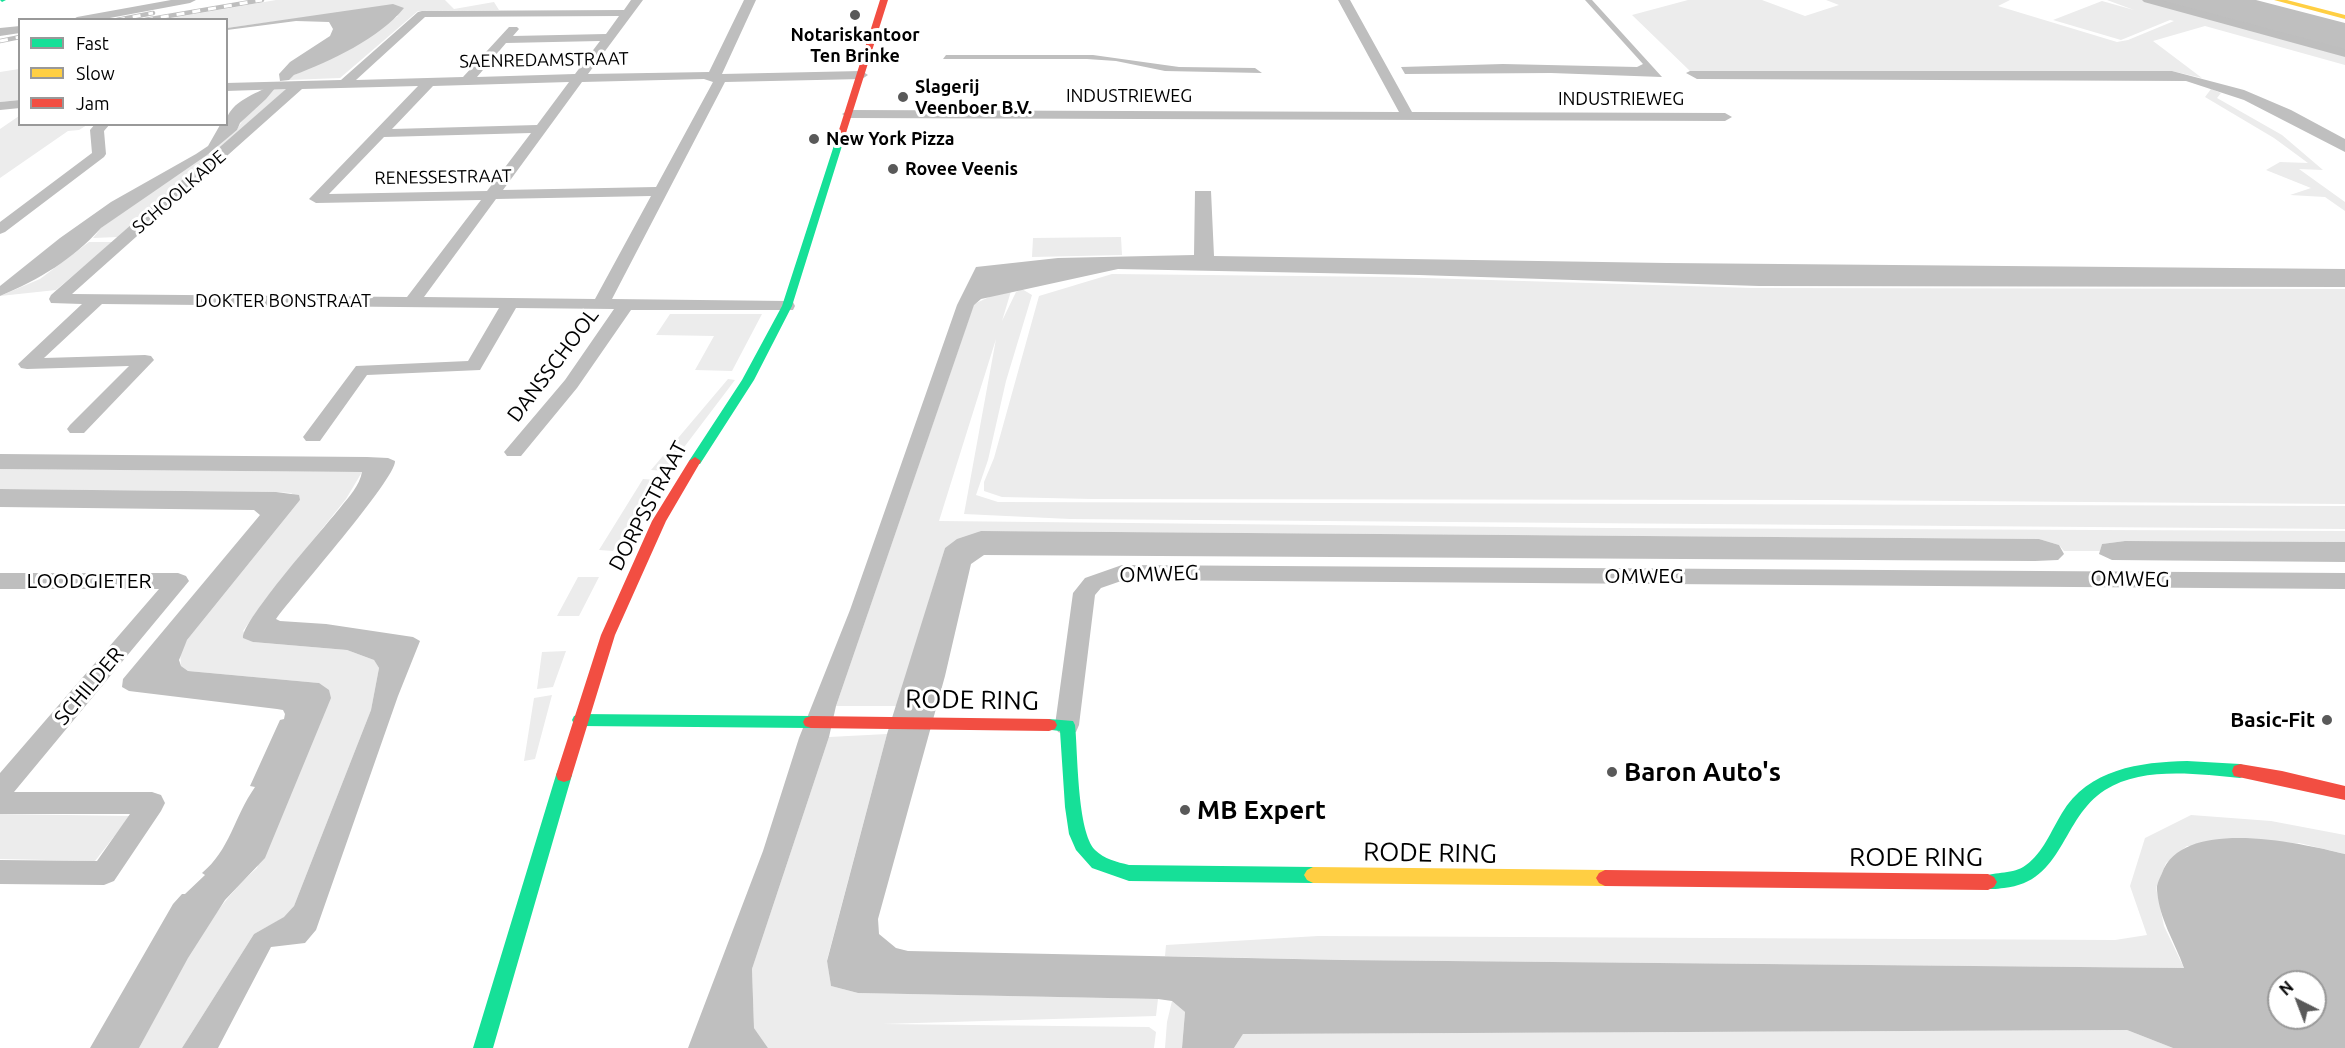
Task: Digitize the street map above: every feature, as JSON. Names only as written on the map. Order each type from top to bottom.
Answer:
[{"type":"main road","name":"DORPSSTRAAT","points":[[483,1048],[528,903],[580,720],[608,635],[659,521],[713,432],[748,380],[787,306],[884,0]]},
{"type":"main road","points":[[2278,0],[2345,17]]},
{"type":"main road","points":[[2306,0],[2345,10]]},
{"type":"main road","name":"RODE RING","points":[[580,720],[1067,725],[1076,833],[1082,847],[1099,864],[1114,871],[1129,873],[2008,882],[2025,876],[2044,863],[2076,803],[2101,784],[2119,776],[2145,770],[2228,770],[2281,777],[2345,793]]},
{"type":"street","points":[[88,18],[190,0]]},
{"type":"street","points":[[412,302],[637,0]]},
{"type":"street","points":[[601,304],[719,82],[715,72],[750,0]]},
{"type":"street","points":[[1344,0],[1408,116]]},
{"type":"street","points":[[2148,0],[2345,53]]},
{"type":"street","points":[[345,83],[422,14],[627,13]]},
{"type":"street","points":[[467,80],[527,14]]},
{"type":"street","points":[[0,32],[18,29]]},
{"type":"street","points":[[504,39],[610,37]]},
{"type":"street","name":"SAENREDAMSTRAAT","points":[[228,87],[467,80],[862,75]]},
{"type":"street","name":"RENESSESTRAAT","points":[[430,81],[316,199],[662,191]]},
{"type":"street","name":"SCHOOLKADE","points":[[57,299],[300,84]]},
{"type":"street","points":[[0,106],[18,104]]},
{"type":"street","name":"INDUSTRIEWEG","points":[[849,114],[1725,117]]},
{"type":"street","points":[[0,229],[99,154],[97,130],[102,126]]},
{"type":"street","points":[[380,133],[541,129]]},
{"type":"street","name":"DOKTER BONSTRAAT","points":[[57,299],[787,306]]},
{"type":"street","points":[[77,429],[145,360],[27,364],[98,299]]},
{"type":"street","points":[[313,437],[362,370],[474,366],[510,304]]},
{"type":"street","name":"DANSSCHOOL","points":[[514,452],[571,384],[626,304]]},
{"type":"street","name":"OMWEG","points":[[1067,725],[1084,593],[1092,583],[1122,572],[2345,581]]},
{"type":"street","name":"LOODGIETER","points":[[0,581],[178,581]]},
{"type":"street","name":"SCHILDER","points":[[0,790],[178,581]]},
{"type":"street","points":[[0,803],[152,803],[104,873],[0,872]]},
{"type":"shaded area","points":[[276,0],[445,0],[454,9],[494,2],[499,10],[418,11],[340,78],[289,80],[294,75],[350,49],[398,16],[373,8],[228,28],[228,18],[172,18]]},
{"type":"shaded area","points":[[1585,0],[1592,0],[1662,77],[1551,73],[1405,74],[1401,67],[1503,64],[1637,67],[1643,64]]},
{"type":"shaded area","points":[[1688,0],[1762,0],[1805,16],[1839,5],[1826,0],[2010,0],[1998,6],[2117,42],[2128,40],[2174,21],[2170,20],[2121,40],[2053,20],[2102,1],[2134,10],[2107,0],[2142,0],[2345,56],[2345,65],[2205,26],[2153,41],[2202,78],[2172,71],[1690,71],[1632,15]]},
{"type":"shaded area","points":[[2158,0],[2256,0],[2345,23],[2345,50]]},
{"type":"shaded area","points":[[393,4],[404,8],[394,19],[368,39],[323,63],[294,75],[289,80],[280,81],[279,74],[290,62],[330,36],[333,29],[329,22],[296,21],[228,30],[228,28]]},
{"type":"shaded area","points":[[946,55],[1093,55],[1179,67],[1255,68],[1262,73],[1165,71],[1116,61],[1087,59],[943,59]]},
{"type":"shaded area","points":[[18,69],[18,100],[0,102],[0,72]]},
{"type":"shaded area","points":[[1690,71],[2172,71],[2244,90],[2291,110],[2345,139],[2345,152],[2244,100],[2186,81],[1697,79],[1686,73]]},
{"type":"shaded area","points":[[290,86],[118,237],[93,238],[101,228],[237,130],[248,114],[276,87]]},
{"type":"shaded area","points":[[268,87],[276,87],[240,123],[237,130],[207,155],[101,228],[79,250],[55,268],[0,296],[0,286],[60,238],[111,202],[208,146],[219,126],[228,126],[228,116],[231,111],[248,97]]},
{"type":"shaded area","points":[[2211,89],[2221,93],[2217,98],[2282,135],[2323,170],[2299,169],[2345,202],[2345,211],[2325,197],[2290,195],[2311,188],[2266,170],[2280,162],[2308,163],[2274,138],[2205,97]]},
{"type":"shaded area","points":[[18,117],[18,126],[85,126],[79,130],[68,131],[0,178],[0,129]]},
{"type":"shaded area","points":[[1195,191],[1211,191],[1214,256],[2345,269],[2345,287],[1759,286],[1419,275],[1118,269],[981,299],[974,305],[836,706],[829,737],[752,969],[754,1028],[768,1048],[688,1048],[763,851],[799,738],[850,610],[957,305],[976,267],[1058,258],[1194,255]]},
{"type":"shaded area","points":[[1121,237],[1122,255],[1032,257],[1033,238]]},
{"type":"shaded area","points":[[89,242],[113,242],[56,290],[0,296],[40,279]]},
{"type":"shaded area","points":[[1112,274],[1392,277],[1752,288],[2345,289],[2345,504],[1833,500],[1092,499],[1002,497],[984,491],[984,482],[994,458],[1039,296]]},
{"type":"shaded area","points":[[1022,289],[1032,295],[1006,381],[988,460],[976,495],[998,502],[2345,506],[2345,529],[1070,519],[964,514],[996,339],[939,521],[1609,528],[2345,531],[2345,542],[2125,541],[2102,544],[2100,551],[2064,551],[2059,545],[2039,539],[981,531],[945,548],[897,706],[836,706],[974,304],[998,293],[1011,291],[1002,321],[1016,292]]},
{"type":"shaded area","points":[[670,314],[762,314],[732,371],[695,370],[714,336],[656,335]]},
{"type":"shaded area","points":[[728,379],[735,380],[666,471],[651,470]]},
{"type":"shaded area","points":[[0,454],[367,457],[388,458],[395,461],[391,472],[363,512],[276,619],[413,637],[420,641],[398,696],[316,930],[305,943],[271,947],[218,1048],[182,1048],[254,934],[284,917],[294,906],[371,710],[379,668],[374,660],[347,650],[253,642],[243,638],[255,613],[350,496],[362,472],[0,469]]},
{"type":"shaded area","points":[[0,469],[362,472],[346,499],[264,601],[243,631],[253,642],[347,650],[374,660],[379,668],[371,710],[294,906],[285,917],[254,934],[182,1048],[139,1048],[205,929],[238,887],[257,868],[319,683],[188,671],[181,666],[180,653],[187,640],[300,500],[291,493],[276,492],[0,489]]},
{"type":"shaded area","points":[[643,479],[657,480],[613,551],[599,550]]},
{"type":"shaded area","points":[[0,489],[276,492],[299,495],[300,500],[187,640],[179,660],[181,666],[188,671],[319,683],[329,690],[331,698],[265,858],[225,900],[188,958],[139,1048],[90,1048],[173,904],[205,875],[202,873],[226,844],[255,787],[250,786],[280,720],[284,719],[285,714],[283,710],[277,709],[129,691],[122,687],[123,679],[260,515],[254,510],[0,507]]},
{"type":"shaded area","points":[[981,531],[2039,539],[2059,545],[2064,554],[2058,560],[2035,561],[984,555],[971,564],[945,676],[878,919],[879,934],[896,948],[908,951],[1342,960],[2184,968],[2158,901],[2157,886],[2162,873],[2174,855],[2193,844],[2218,839],[2245,838],[2301,844],[2345,854],[2345,1048],[2173,1048],[2127,1030],[1243,1034],[1234,1048],[1182,1048],[1185,1012],[1172,1001],[858,993],[831,986],[827,961],[887,734],[945,548],[957,539]]},
{"type":"shaded area","points":[[2125,541],[2345,542],[2345,562],[2112,560],[2099,554],[2102,544]]},
{"type":"shaded area","points":[[578,577],[599,577],[579,616],[557,616]]},
{"type":"shaded area","points":[[566,651],[553,687],[537,689],[542,652]]},
{"type":"shaded area","points":[[552,695],[535,759],[524,761],[534,698]]},
{"type":"shaded area","points":[[887,734],[827,960],[831,986],[858,993],[1158,999],[1156,1016],[882,1024],[1149,1027],[1156,1032],[1154,1048],[768,1048],[754,1028],[752,969],[829,737]]},
{"type":"shaded area","points":[[0,814],[130,816],[95,861],[0,859]]},
{"type":"shaded area","points":[[2191,815],[2271,821],[2345,835],[2345,854],[2299,843],[2187,846],[2166,863],[2156,888],[2164,926],[2184,968],[1342,960],[1165,956],[1166,945],[1318,936],[2115,940],[2147,935],[2130,886],[2145,838]]},
{"type":"shaded area","points":[[1172,1001],[1185,1012],[1182,1048],[1165,1048],[1167,1022]]},
{"type":"shaded area","points":[[2127,1030],[2173,1048],[1234,1048],[1243,1034]]},
{"type":"railway","points":[[157,18],[262,0]]},
{"type":"railway","points":[[127,18],[153,13]]},
{"type":"railway","points":[[0,41],[18,37]]},
{"type":"traffic: fast","points":[[695,461],[748,380],[787,306],[842,133]]},
{"type":"traffic: fast","points":[[580,720],[811,722]]},
{"type":"traffic: fast","points":[[1049,725],[1067,725],[1075,821],[1082,845],[1098,862],[1129,873],[1313,875]]},
{"type":"traffic: fast","points":[[1988,882],[2013,880],[2031,872],[2043,861],[2069,815],[2082,799],[2099,785],[2114,778],[2149,769],[2205,768],[2240,771]]},
{"type":"traffic: fast","points":[[483,1048],[564,775]]},
{"type":"traffic: slow","points":[[2278,0],[2345,17]]},
{"type":"traffic: slow","points":[[1313,875],[1605,878]]},
{"type":"traffic: jam","points":[[842,133],[884,0]]},
{"type":"traffic: jam","points":[[564,775],[608,635],[659,521],[695,461]]},
{"type":"traffic: jam","points":[[811,722],[1049,725]]},
{"type":"traffic: jam","points":[[2240,771],[2345,793]]},
{"type":"traffic: jam","points":[[1605,878],[1988,882]]},
{"type":"place","name":"Notariskantoor Ten Brinke","points":[[855,15]]},
{"type":"place","name":"Slagerij Veenboer B.V.","points":[[903,97]]},
{"type":"place","name":"New York Pizza","points":[[814,139]]},
{"type":"place","name":"Rovee Veenis","points":[[893,169]]},
{"type":"place","name":"Basic-Fit","points":[[2327,720]]},
{"type":"place","name":"Baron Auto's","points":[[1612,772]]},
{"type":"place","name":"MB Expert","points":[[1185,810]]}]
